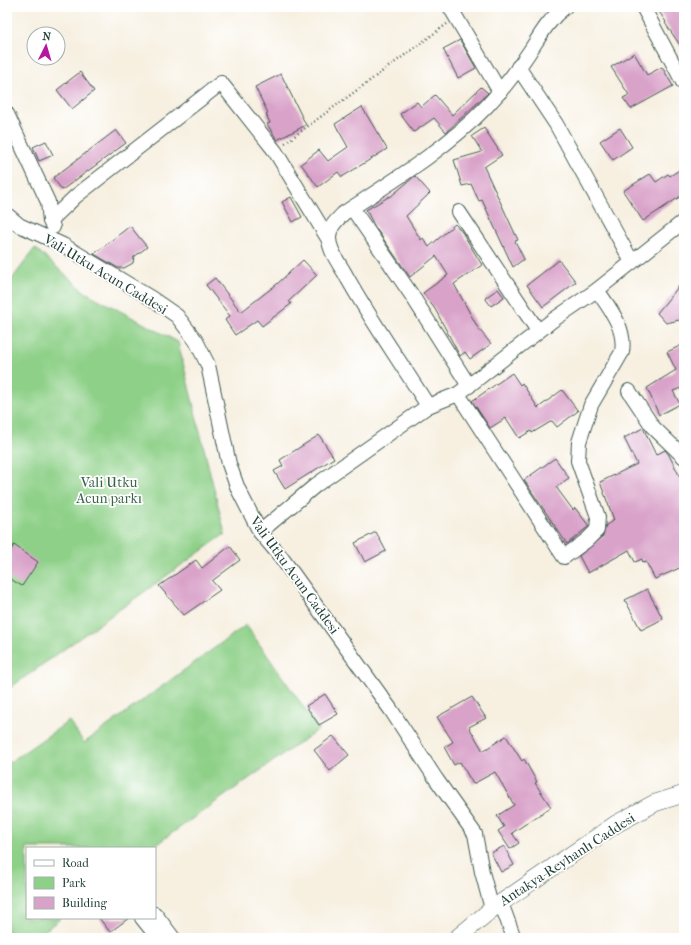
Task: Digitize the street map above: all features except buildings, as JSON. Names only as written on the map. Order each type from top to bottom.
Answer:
[{"type":"main road","name":"Antakya-Reyhanlı Caddesi","points":[[457,938],[496,906],[616,824],[655,803],[684,794]]},
{"type":"street","points":[[329,240],[333,223],[463,130],[500,92],[542,30],[555,15],[565,7]]},
{"type":"street","points":[[643,7],[684,84]]},
{"type":"street","points":[[453,12],[500,92]]},
{"type":"street","points":[[518,67],[556,124],[632,262]]},
{"type":"street","points":[[50,221],[76,196],[221,83],[275,151],[329,240],[333,253],[359,299],[428,406]]},
{"type":"street","points":[[7,114],[48,202],[50,221],[63,245]]},
{"type":"street","points":[[352,208],[411,294],[463,390],[564,557],[587,540],[596,530],[598,516],[578,462],[579,442],[591,405],[622,352],[623,343],[618,321],[597,290]]},
{"type":"street","points":[[459,212],[538,331]]},
{"type":"street","name":"Vali Utku Acun Caddesi","points":[[7,214],[19,225],[63,245],[156,301],[177,316],[196,341],[208,365],[232,470],[238,489],[260,532],[281,557],[391,710],[436,779],[475,834],[482,872],[496,906],[514,938]]},
{"type":"street","points":[[260,532],[316,485],[428,406],[463,390],[538,331],[597,290],[684,221]]},
{"type":"street","points":[[629,391],[653,427],[684,457]]},
{"type":"street","points":[[156,915],[173,938]]},
{"type":"street","points":[[143,919],[158,938]]},
{"type":"path","points":[[275,151],[453,12]]},
{"type":"green space","name":"Vali Utku Acun parkı","points":[[35,248],[85,292],[178,342],[225,534],[7,690],[7,286]]},
{"type":"green space","points":[[246,625],[319,729],[152,847],[26,847],[26,919],[60,919],[38,936],[40,938],[7,938],[7,764],[69,721],[84,743]]}]
